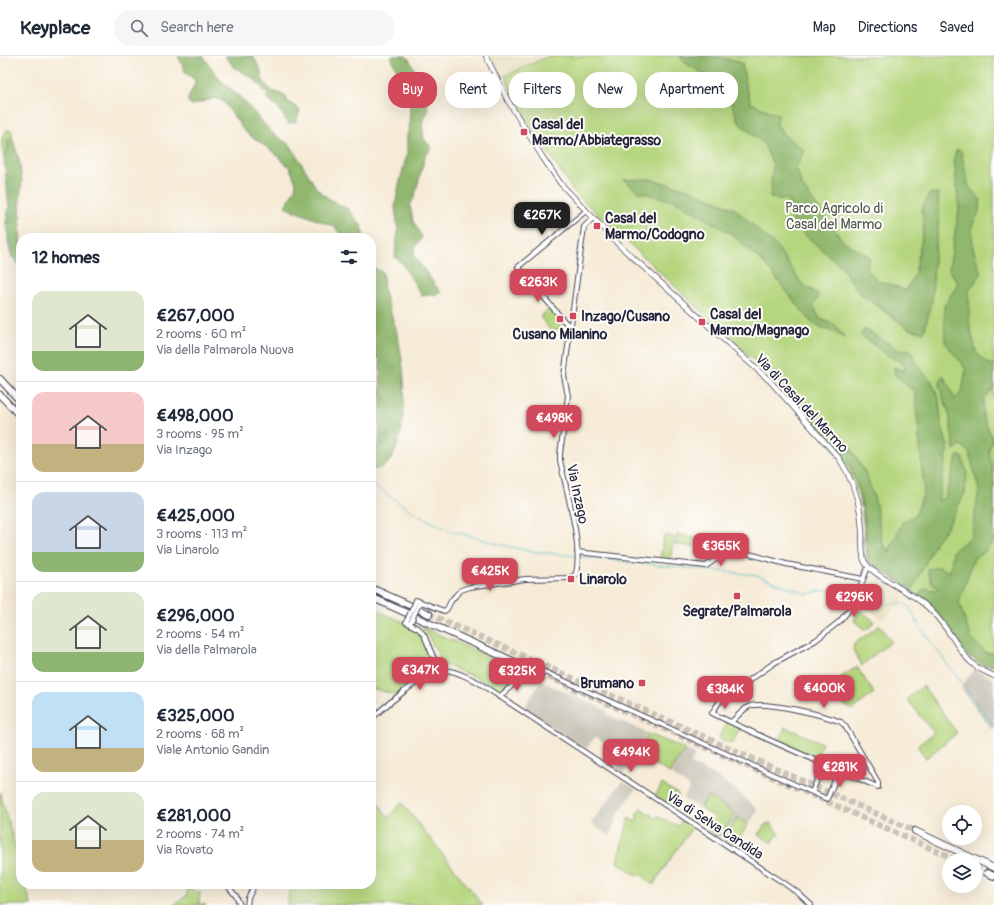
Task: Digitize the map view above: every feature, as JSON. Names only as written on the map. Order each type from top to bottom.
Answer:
[{"type":"highway","points":[[0,379],[16,397]]},
{"type":"highway","points":[[0,395],[15,411]]},
{"type":"highway","points":[[0,401],[15,411]]},
{"type":"highway","points":[[376,590],[429,614]]},
{"type":"highway","points":[[376,599],[515,662]]},
{"type":"highway","points":[[915,831],[994,868]]},
{"type":"highway","points":[[987,873],[994,876]]},
{"type":"main road","points":[[486,56],[507,99],[550,170],[586,211]]},
{"type":"main road","name":"Via di Casal del Marmo","points":[[586,211],[667,290],[770,381],[839,458],[847,472],[858,498],[862,522],[863,559],[868,567]]},
{"type":"main road","points":[[868,567],[909,592],[924,604],[951,636],[967,659],[978,668],[994,676]]},
{"type":"street","points":[[570,326],[518,266],[586,211]]},
{"type":"street","name":"Via Inzago","points":[[439,671],[424,635],[409,622],[418,602],[445,611],[458,592],[470,587],[525,579],[571,578],[576,573],[577,552],[573,521],[560,457],[568,396],[564,376],[570,326],[584,227],[593,218]]},
{"type":"street","points":[[577,552],[707,566],[727,552],[733,550],[782,564],[863,579]]},
{"type":"street","points":[[731,722],[749,707],[766,705],[786,708],[840,721],[845,726],[878,782],[878,787],[777,744],[712,713],[720,700],[774,663],[812,643],[846,615],[857,595],[868,567]]},
{"type":"street","points":[[499,697],[528,672],[538,669],[827,799],[839,770]]},
{"type":"street","points":[[376,714],[421,680],[439,671]]},
{"type":"street","name":"Via di Selva Candida","points":[[439,671],[448,671],[460,674],[476,681],[784,883],[812,905]]},
{"type":"street","points":[[812,792],[824,764]]},
{"type":"street","points":[[230,889],[236,896],[240,905]]},
{"type":"street","points":[[247,905],[253,889]]},
{"type":"shaded area","points":[[490,56],[549,56],[514,72],[509,72],[509,74],[505,76],[501,77],[501,72],[496,72]]},
{"type":"shaded area","points":[[869,572],[905,593],[900,605],[881,619],[858,600]]},
{"type":"shaded area","points":[[974,669],[994,679],[994,728],[992,730],[961,688]]},
{"type":"shaded area","points":[[541,681],[608,711],[606,714],[649,734],[623,775],[616,770],[618,769],[621,754],[595,737],[587,748],[585,747],[584,749],[523,709]]},
{"type":"shaded area","points":[[685,749],[695,754],[691,764],[715,775],[737,791],[758,810],[748,825],[738,817],[724,838],[720,836],[735,814],[708,797],[700,808],[683,799],[690,787],[669,773]]},
{"type":"shaded area","points":[[622,781],[636,789],[618,813],[610,836],[591,823]]},
{"type":"green space","points":[[178,56],[203,56],[220,80],[239,96],[272,133],[291,146],[317,189],[329,199],[348,209],[361,225],[363,233],[339,233],[333,225],[287,208],[285,206],[295,189],[296,183],[290,168],[272,151],[245,132],[223,101],[215,98],[192,105],[188,102],[195,80],[186,73]]},
{"type":"green space","points":[[225,56],[253,56],[261,71],[262,79],[271,91],[285,95],[288,102],[300,110],[296,122],[288,124],[280,110],[266,98],[268,95],[254,79],[234,67]]},
{"type":"green space","points":[[406,56],[416,72],[398,72],[390,57]]},
{"type":"green space","name":"Parco Agricolo di Casal del Marmo","points":[[549,56],[994,56],[994,665],[932,604],[867,561],[862,509],[851,474],[803,406],[574,192],[519,108],[575,108],[575,72],[514,72]]},
{"type":"green space","points":[[680,56],[712,56],[742,63],[746,88],[751,103],[778,115],[777,124],[783,134],[804,151],[796,167],[802,186],[843,241],[870,257],[866,269],[878,281],[906,290],[915,274],[924,226],[922,210],[929,194],[938,193],[939,220],[934,259],[932,301],[924,332],[909,329],[858,292],[842,267],[805,235],[790,217],[788,200],[770,198],[773,165],[764,144],[739,123],[733,108],[738,108],[738,72],[700,72],[684,62]]},
{"type":"green space","name":"Parco Agricolo di Casal del Marmo","points":[[509,74],[509,86],[505,76]]},
{"type":"green space","points":[[410,108],[428,108],[428,111],[422,124],[424,139],[432,148],[425,156],[415,195],[410,206],[413,221],[422,237],[415,247],[414,256],[441,293],[422,296],[402,263],[395,257],[398,231],[395,207],[407,154],[407,136]]},
{"type":"green space","points":[[7,130],[12,131],[12,137],[7,140],[8,148],[4,156],[2,142]]},
{"type":"green space","points":[[12,137],[19,160],[22,181],[20,196],[21,233],[16,233],[16,261],[12,257],[9,246],[6,223],[9,208],[4,156],[8,148],[7,140]]},
{"type":"green space","points":[[957,149],[961,152],[969,187],[981,200],[978,215],[972,225],[973,248],[981,274],[969,290],[969,322],[976,352],[986,363],[994,365],[994,388],[984,399],[983,416],[993,440],[989,449],[994,481],[994,538],[986,551],[974,558],[959,603],[971,638],[986,653],[994,653],[994,666],[982,665],[967,655],[933,610],[918,596],[924,589],[940,590],[931,582],[928,569],[939,567],[950,572],[953,551],[971,537],[979,490],[969,452],[961,445],[954,450],[949,413],[939,386],[943,375],[955,399],[962,392],[966,369],[945,342],[944,306],[958,284],[949,269],[959,209],[954,157]]},
{"type":"green space","points":[[649,179],[688,189],[735,209],[778,248],[801,283],[819,295],[813,306],[820,319],[834,324],[845,338],[812,323],[765,264],[730,233],[676,201],[639,192],[624,180]]},
{"type":"green space","points":[[376,269],[383,273],[384,291],[399,343],[402,358],[404,403],[401,432],[395,450],[391,459],[385,465],[376,469],[376,446],[379,444],[381,404],[380,359],[376,357]]},
{"type":"green space","points":[[550,308],[561,321],[560,328],[552,332],[540,317]]},
{"type":"green space","points":[[865,329],[900,351],[911,350],[917,366],[931,380],[939,399],[941,422],[948,448],[938,501],[945,497],[958,455],[962,457],[967,472],[965,493],[947,527],[936,541],[913,589],[871,564],[868,556],[863,512],[856,481],[844,457],[814,421],[816,416],[845,439],[865,472],[875,500],[882,541],[889,552],[902,523],[916,514],[924,492],[915,392],[895,375],[894,367],[904,371],[906,366],[883,352],[861,335]]},
{"type":"green space","points":[[677,534],[695,538],[693,547],[675,544]]},
{"type":"green space","points":[[664,535],[674,537],[670,560],[660,559]]},
{"type":"green space","points":[[376,610],[403,622],[419,632],[427,645],[437,669],[427,674],[396,697],[393,694],[376,689]]},
{"type":"green space","points":[[860,610],[874,621],[872,625],[865,630],[854,621]]},
{"type":"green space","points":[[880,625],[891,642],[862,666],[853,650],[854,644]]},
{"type":"green space","points":[[422,627],[523,672],[499,691],[477,678],[443,664]]},
{"type":"green space","points":[[857,667],[874,693],[852,710],[844,705],[841,677]]},
{"type":"green space","points":[[923,686],[957,733],[926,758],[917,746],[934,733],[907,699]]},
{"type":"green space","points":[[726,722],[740,728],[732,744],[719,738]]},
{"type":"green space","points":[[785,727],[822,743],[816,758],[779,742]]},
{"type":"green space","points":[[649,734],[685,749],[669,773],[641,756],[640,749]]},
{"type":"green space","points":[[662,784],[679,795],[672,806],[655,796]]},
{"type":"green space","points":[[0,792],[16,850],[16,889],[26,889],[31,905],[0,905]]},
{"type":"green space","points":[[708,796],[735,814],[720,836],[717,836],[707,830],[715,817],[700,808]]},
{"type":"green space","points":[[376,801],[389,818],[401,802],[483,905],[288,905],[288,895],[292,889],[376,889]]},
{"type":"green space","points":[[641,808],[655,818],[657,816],[678,826],[683,819],[693,826],[653,885],[643,876],[633,873],[617,862],[629,818],[635,822],[638,818],[636,816]]},
{"type":"green space","points":[[738,817],[748,825],[733,847],[728,844],[724,838]]},
{"type":"green space","points":[[770,823],[779,833],[772,843],[758,834],[766,824]]},
{"type":"green space","points":[[188,889],[194,889],[194,892],[200,892],[199,904],[206,905],[174,905],[186,896]]},
{"type":"waterway","points":[[13,183],[12,246],[16,257]]},
{"type":"waterway","points":[[376,487],[421,517],[449,530],[497,544],[529,551],[576,556]]},
{"type":"waterway","points":[[580,557],[756,575],[807,594],[825,590],[855,595]]},
{"type":"waterway","points":[[858,595],[888,604],[903,603],[909,607],[921,629],[994,726]]},
{"type":"tunnel","points":[[429,614],[915,831]]},
{"type":"tunnel","points":[[515,662],[942,853]]},
{"type":"tunnel","points":[[982,871],[987,873]]},
{"type":"place","name":"Casal del Marmo/Abbiategrasso","points":[[524,132]]},
{"type":"place","name":"Casal del Marmo/Codogno","points":[[597,226]]},
{"type":"place","name":"Inzago/Cusano","points":[[573,316]]},
{"type":"place","name":"Cusano Milanino","points":[[560,319]]},
{"type":"place","name":"Casal del Marmo/Magnago","points":[[702,322]]},
{"type":"place","name":"Linarolo","points":[[571,579]]},
{"type":"place","name":"Segrate/Palmarola","points":[[737,596]]},
{"type":"place","name":"Brumano","points":[[642,683]]}]
